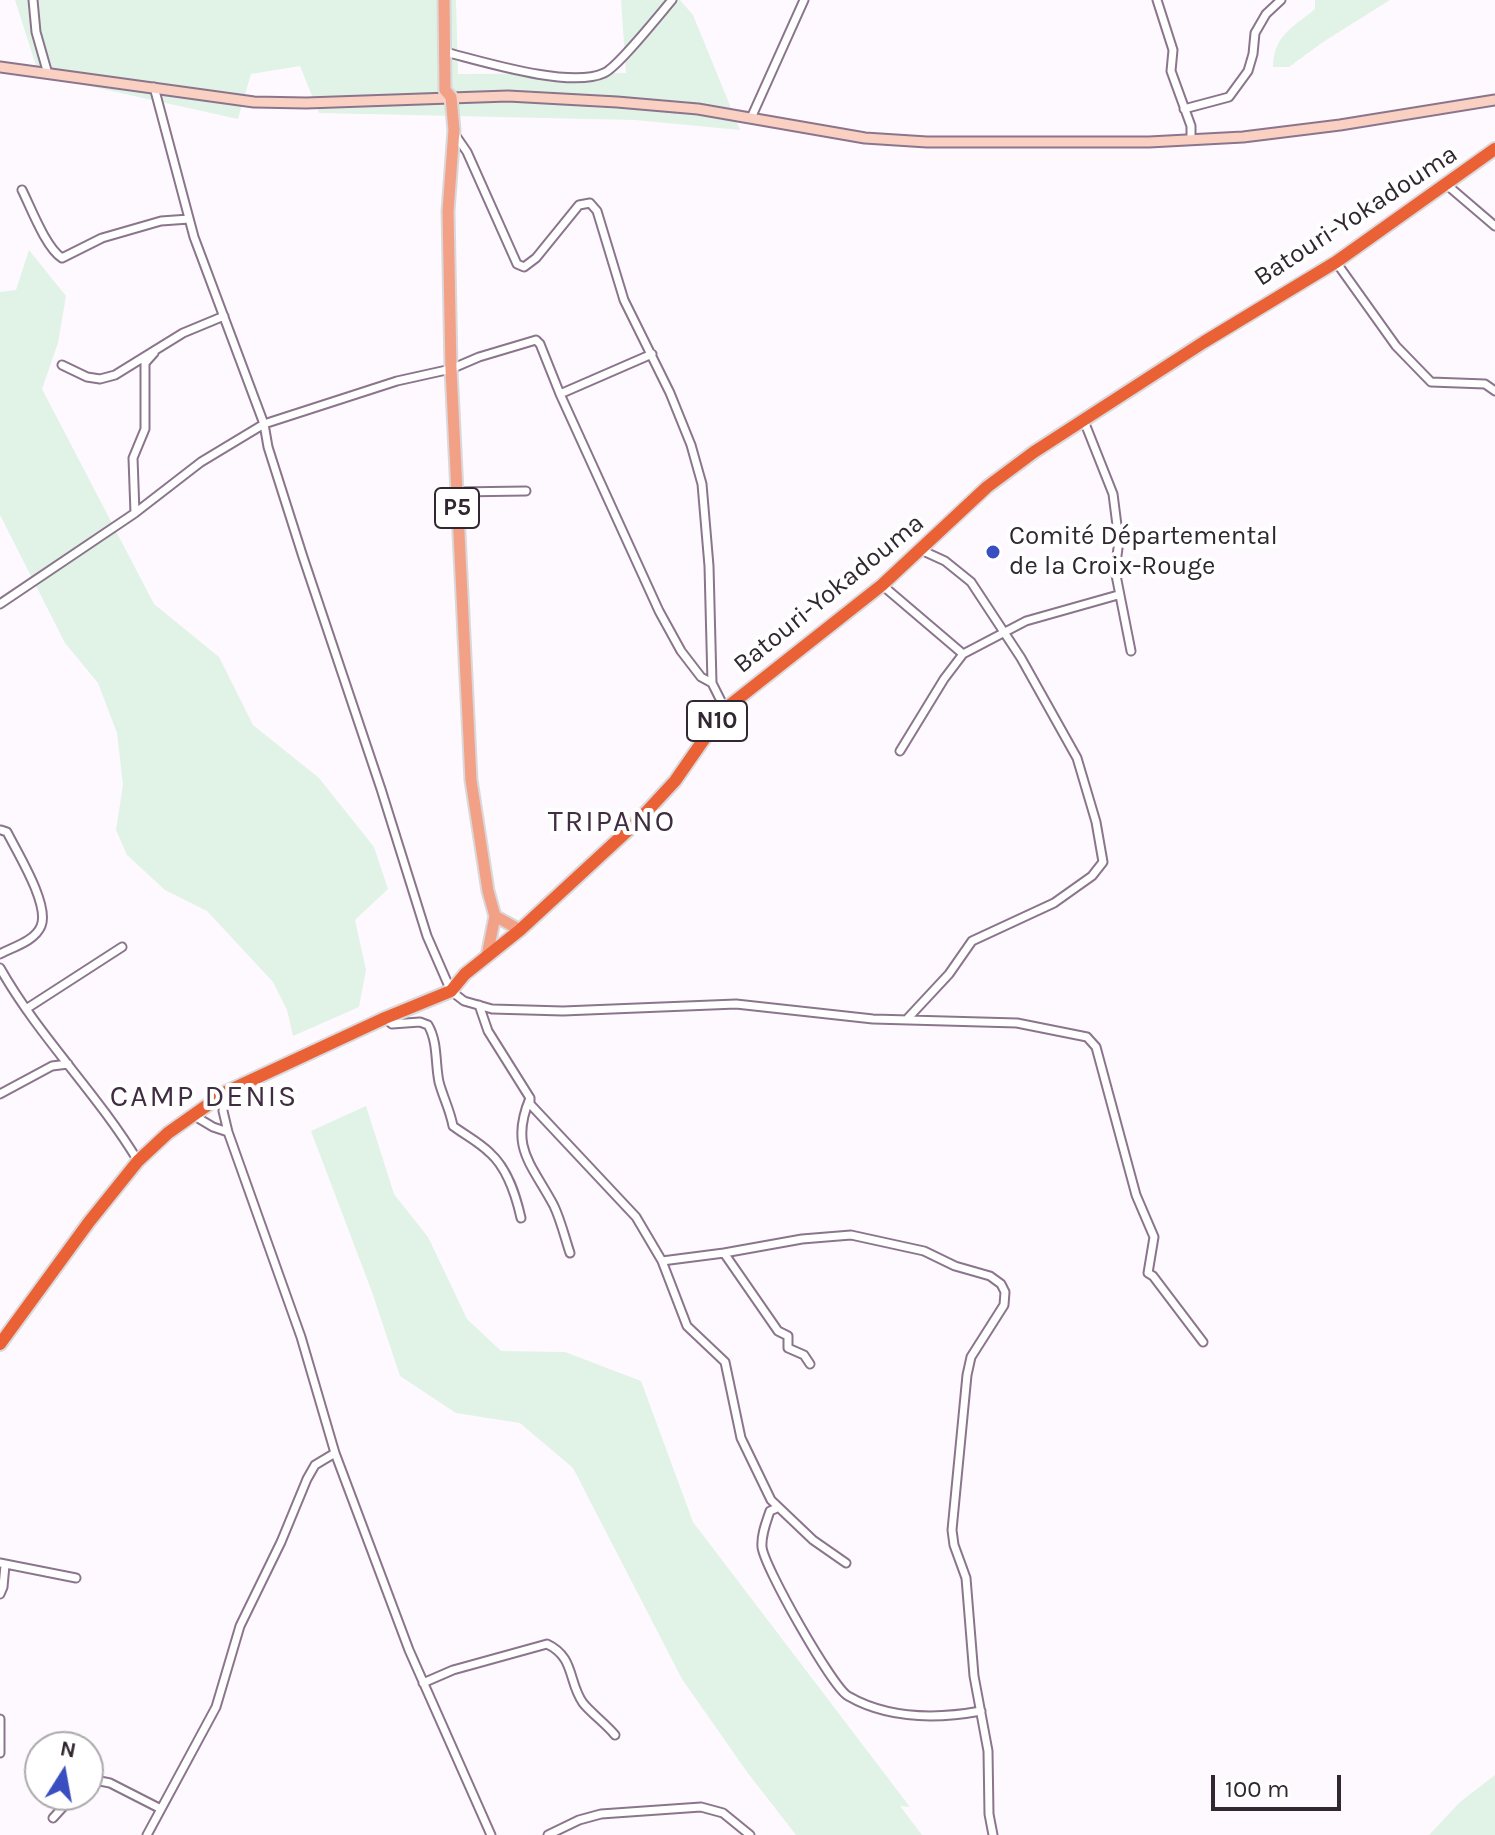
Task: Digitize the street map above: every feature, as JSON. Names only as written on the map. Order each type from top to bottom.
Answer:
[{"type":"highway","name":"Batouri-Yokadouma","points":[[0,1344],[138,1161],[193,1115],[226,1092],[451,991],[465,974],[585,872],[658,801],[725,709],[882,585],[987,487],[1034,452],[1254,310],[1336,262],[1495,149]]},
{"type":"main road","name":"P5","points":[[444,0],[445,90],[451,97],[454,130],[448,211],[456,492],[472,791],[495,916],[487,956]]},
{"type":"main road","points":[[495,916],[520,930]]},
{"type":"street","points":[[33,0],[36,32],[48,74]]},
{"type":"street","points":[[445,52],[518,71],[586,78],[607,73],[672,0]]},
{"type":"street","points":[[751,118],[804,0]]},
{"type":"street","points":[[1157,0],[1173,50],[1171,71],[1191,126],[1191,140]]},
{"type":"street","points":[[1184,109],[1229,97],[1248,71],[1255,33],[1266,14],[1281,0]]},
{"type":"street","points":[[0,67],[236,100],[282,103],[508,96],[617,102],[698,109],[855,136],[927,142],[1243,137],[1495,100]]},
{"type":"street","points":[[154,87],[189,219],[264,424],[268,447],[303,557],[427,936],[451,991],[464,1001],[492,1009],[563,1011],[736,1004],[860,1018],[1017,1023],[1077,1034],[1093,1041],[1136,1195],[1154,1237],[1148,1273],[1203,1342]]},
{"type":"street","points":[[454,130],[467,152],[517,264],[524,267],[536,258],[579,205],[594,205],[624,300],[652,354],[691,445],[702,484],[709,566],[712,683],[725,709]]},
{"type":"street","points":[[1447,185],[1495,226]]},
{"type":"street","points":[[22,190],[46,239],[62,258],[102,238],[161,221],[189,219]]},
{"type":"street","points":[[1336,262],[1396,346],[1431,382],[1485,384],[1495,391]]},
{"type":"street","points":[[62,365],[87,377],[100,379],[115,375],[183,333],[224,316]]},
{"type":"street","points":[[0,604],[135,513],[201,462],[264,424],[397,381],[451,369],[536,340],[659,611],[681,651],[701,677],[712,683]]},
{"type":"street","points":[[135,513],[133,458],[145,429],[145,363],[159,346]]},
{"type":"street","points":[[560,394],[652,354]]},
{"type":"street","points":[[1084,421],[1113,494],[1119,541],[1115,570],[1131,651]]},
{"type":"street","points":[[456,492],[526,491]]},
{"type":"street","points":[[908,1018],[949,974],[972,941],[1054,903],[1092,876],[1103,862],[1096,822],[1077,758],[1004,631],[971,582],[959,570],[921,550]]},
{"type":"street","points":[[882,585],[963,654]]},
{"type":"street","points":[[900,751],[963,654],[1041,615],[1118,595]]},
{"type":"street","points":[[0,954],[36,933],[42,925],[43,914],[29,875],[7,832],[1,830]]},
{"type":"street","points":[[26,1009],[122,947]]},
{"type":"street","points":[[0,968],[26,1009],[112,1120],[138,1161]]},
{"type":"street","points":[[479,1005],[488,1031],[530,1098],[530,1104],[636,1217],[662,1261],[687,1326],[725,1362],[741,1438],[777,1508],[813,1540],[846,1563]]},
{"type":"street","points":[[385,1018],[392,1024],[420,1022],[428,1025],[435,1047],[440,1085],[453,1126],[497,1161],[516,1197],[521,1218]]},
{"type":"street","points":[[52,1066],[59,1052]]},
{"type":"street","points":[[0,1094],[52,1066],[68,1064]]},
{"type":"street","points":[[226,1092],[223,1111],[228,1132],[301,1337],[335,1453],[423,1683],[491,1835]]},
{"type":"street","points":[[530,1098],[521,1129],[522,1149],[555,1209],[570,1253]]},
{"type":"street","points":[[193,1115],[228,1132]]},
{"type":"street","points":[[662,1261],[802,1239],[851,1235],[924,1251],[955,1266],[990,1276],[1003,1288],[1002,1310],[989,1326],[969,1364],[960,1421],[952,1530],[966,1578],[974,1676],[988,1751],[989,1814],[993,1835]]},
{"type":"street","points":[[724,1253],[778,1331],[788,1336],[788,1348],[804,1355],[810,1364]]},
{"type":"street","points":[[147,1835],[216,1707],[240,1626],[281,1542],[307,1479],[315,1465],[335,1453]]},
{"type":"street","points":[[777,1508],[770,1511],[764,1529],[762,1546],[766,1561],[844,1694],[903,1715],[934,1716],[981,1711]]},
{"type":"street","points":[[0,1594],[3,1564],[76,1578]]},
{"type":"street","points":[[423,1683],[453,1670],[547,1644],[557,1649],[569,1665],[585,1705],[615,1735]]},
{"type":"street","points":[[0,1719],[0,1753]]},
{"type":"street","points":[[104,1782],[161,1809]]},
{"type":"street","points":[[548,1835],[579,1820],[601,1814],[681,1807],[711,1808],[723,1813],[750,1835]]},
{"type":"street","points":[[53,1818],[59,1811]]},
{"type":"green space","points":[[15,0],[456,0],[458,74],[626,73],[621,0],[680,0],[693,15],[740,130],[635,120],[319,113],[300,66],[251,74],[238,119],[39,75]]},
{"type":"green space","points":[[1315,0],[1390,0],[1289,67],[1273,67],[1281,40],[1315,9]]},
{"type":"green space","points":[[29,250],[66,296],[58,343],[42,389],[154,604],[219,657],[253,725],[319,778],[374,847],[388,889],[355,920],[366,970],[359,1007],[293,1036],[287,1010],[273,982],[207,911],[165,890],[127,855],[116,830],[123,785],[117,733],[98,683],[65,643],[0,515],[0,292],[16,290]]},
{"type":"green space","points":[[366,1106],[394,1194],[428,1237],[467,1319],[501,1351],[565,1352],[641,1381],[693,1522],[910,1807],[900,1806],[922,1835],[796,1835],[682,1679],[573,1468],[520,1423],[456,1413],[400,1376],[311,1131]]},
{"type":"green space","points":[[1495,1775],[1495,1835],[1429,1835],[1460,1802]]},
{"type":"place","name":"Comité Départemental de la Croix-Rouge","points":[[993,552]]},
{"type":"district","name":"TRIPANO","points":[[612,822]]},
{"type":"district","name":"CAMP DENIS","points":[[204,1097]]}]
